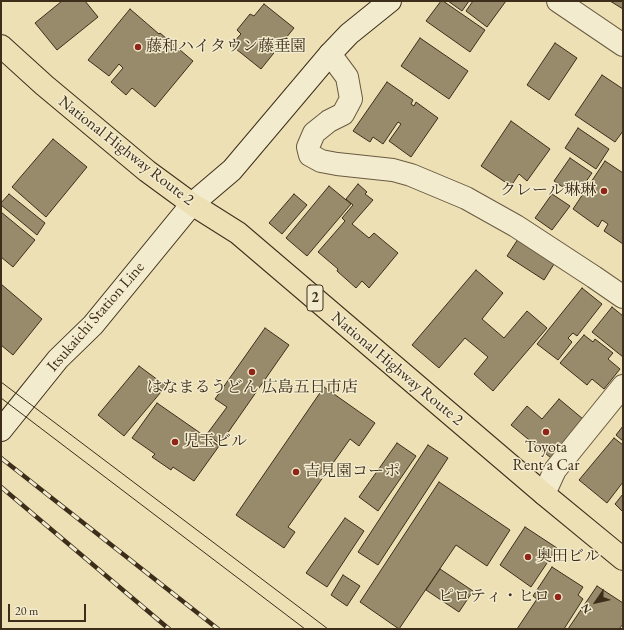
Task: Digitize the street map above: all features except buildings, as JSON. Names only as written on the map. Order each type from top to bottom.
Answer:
[{"type":"highway","name":"National Highway Route 2","points":[[1,46],[44,85],[147,171],[192,204],[238,233],[544,494],[623,559]]},
{"type":"street","name":"Itsukaichi Station Line","points":[[1,430],[58,359],[93,325],[192,204],[232,170],[330,54],[350,34],[390,1]]},
{"type":"street","points":[[558,1],[623,45]]},
{"type":"street","points":[[330,54],[347,77],[351,98],[343,114],[329,121],[314,133],[308,147],[310,156],[320,161],[393,170],[405,173],[466,198],[516,226],[594,276],[623,297]]},
{"type":"street","points":[[544,494],[555,470],[623,386]]},
{"type":"street","points":[[544,494],[566,478],[623,409]]},
{"type":"tram line","points":[[1,382],[328,629]]},
{"type":"tram line","points":[[1,398],[305,629]]},
{"type":"railway","points":[[1,458],[218,629]]},
{"type":"railway","points":[[1,487],[169,629]]},
{"type":"place","name":"藤和ハイタウン藤垂園","points":[[138,47]]},
{"type":"place","name":"クレール琳琳","points":[[604,191]]},
{"type":"place","name":"はなまるうどん 広島五日市店","points":[[252,372]]},
{"type":"place","name":"Toyota Rent a Car","points":[[546,432]]},
{"type":"place","name":"児玉ビル","points":[[175,442]]},
{"type":"place","name":"吉見園コーポ","points":[[296,472]]},
{"type":"place","name":"奥田ビル","points":[[528,557]]},
{"type":"place","name":"ピロティ・ヒロ","points":[[558,597]]}]
